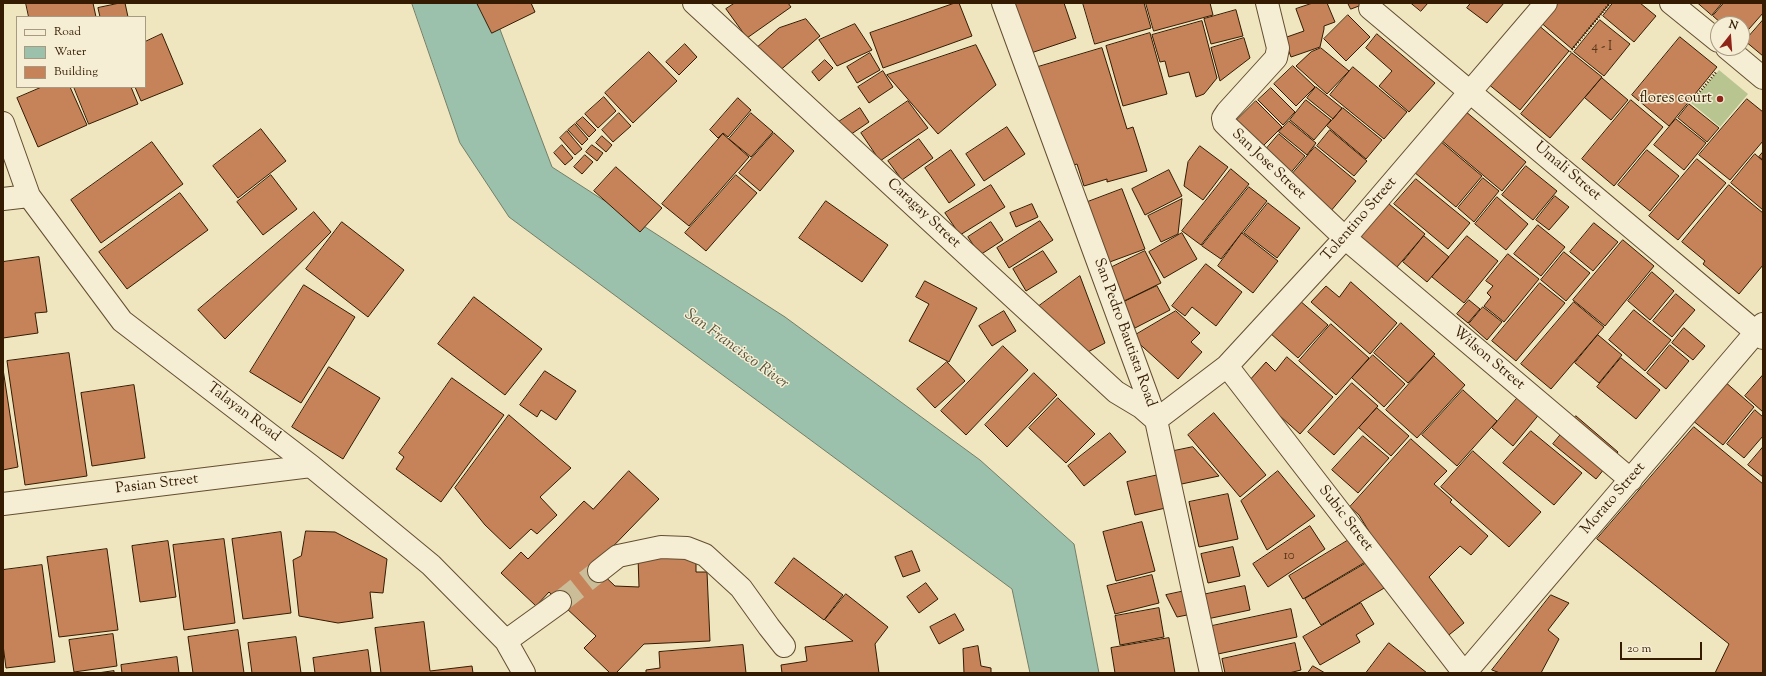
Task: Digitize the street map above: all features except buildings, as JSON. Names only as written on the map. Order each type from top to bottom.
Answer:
[{"type":"street","name":"Caragay Street","points":[[694,3],[1116,392],[1140,407],[1156,420]]},
{"type":"street","name":"San Pedro Bautista Road","points":[[1004,3],[1156,420],[1211,673]]},
{"type":"street","name":"San Jose Street","points":[[1267,3],[1278,53],[1276,58],[1227,112],[1224,118],[1224,123],[1345,238]]},
{"type":"street","name":"Tolentino Street","points":[[1156,420],[1227,366],[1345,238],[1546,3]]},
{"type":"street","points":[[1671,3],[1710,34]]},
{"type":"street","name":"Umali Street","points":[[1370,8],[1761,331]]},
{"type":"street","points":[[1737,56],[1763,78]]},
{"type":"street","name":"Talayan Road","points":[[3,123],[29,196],[122,321],[311,466],[431,565],[506,641],[524,673]]},
{"type":"street","points":[[3,199],[29,196]]},
{"type":"street","name":"Wilson Street","points":[[1345,238],[1631,480]]},
{"type":"street","name":"Morato Street","points":[[1464,673],[1761,331]]},
{"type":"street","name":"Subic Street","points":[[1227,366],[1464,673]]},
{"type":"street","name":"Pasian Street","points":[[3,504],[311,466]]},
{"type":"street","points":[[599,571],[618,556],[661,547],[687,548],[705,555],[741,588],[784,646]]},
{"type":"street","points":[[506,641],[560,602]]},
{"type":"path","points":[[1570,52],[1610,3]]},
{"type":"path","points":[[1692,101],[1720,56]]},
{"type":"shaded area","name":"flores court","points":[[1719,70],[1748,94],[1720,127],[1691,103]]},
{"type":"water","name":"San Francisco River","points":[[412,3],[490,3],[552,167],[785,317],[980,460],[1074,544],[1099,673],[1030,673],[1012,589],[509,217],[460,143]]},
{"type":"tunnel","points":[[560,602],[599,571]]},
{"type":"place","name":"flores court","points":[[1720,99]]}]
